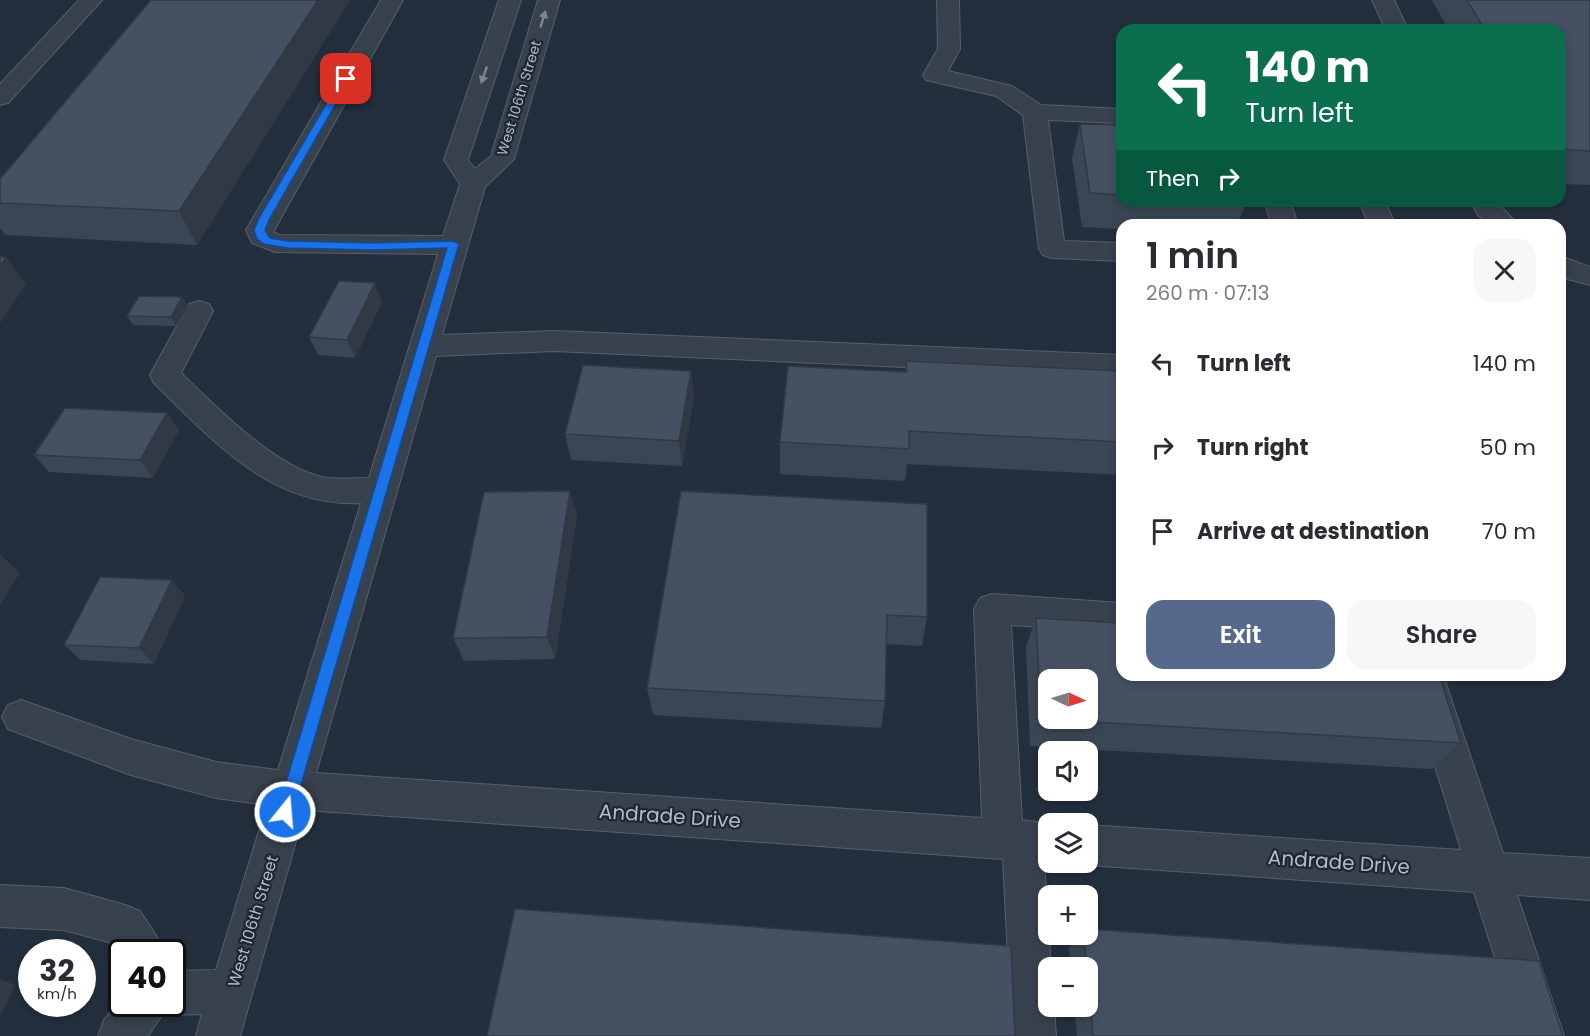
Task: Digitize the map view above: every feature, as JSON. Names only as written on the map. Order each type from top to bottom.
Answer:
[{"type":"street","points":[[0,98],[91,0]]},
{"type":"street","points":[[392,0],[259,230],[261,237],[267,241],[282,244],[373,246],[454,244]]},
{"type":"street","points":[[473,184],[456,160],[510,0]]},
{"type":"street","name":"West 106th Street","points":[[218,1036],[422,346],[473,184],[502,159],[549,0]]},
{"type":"street","points":[[948,0],[949,49],[934,75],[1004,91],[1035,112],[1116,116]]},
{"type":"street","points":[[1383,0],[1395,24]]},
{"type":"street","points":[[1035,112],[1052,249],[1116,252]]},
{"type":"street","points":[[1486,207],[1498,219]]},
{"type":"street","points":[[1566,268],[1590,276]]},
{"type":"street","points":[[200,311],[165,375],[232,439],[300,483],[324,490],[379,490]]},
{"type":"street","points":[[422,346],[554,341],[1116,366]]},
{"type":"street","points":[[1034,1036],[1024,840],[993,609],[1116,618]]},
{"type":"street","points":[[1427,681],[1542,1036]]},
{"type":"street","name":"Andrade Drive","points":[[21,717],[131,757],[205,777],[292,789],[1024,840]]},
{"type":"street","name":"Andrade Drive","points":[[1098,845],[1590,879]]},
{"type":"street","points":[[0,906],[64,909],[124,926],[132,939]]},
{"type":"street","points":[[186,993],[231,992]]},
{"type":"street","points":[[120,1036],[135,1017]]},
{"type":"building","points":[[151,0],[318,0],[179,211],[0,203],[0,179]]},
{"type":"building","points":[[1467,0],[1590,0],[1590,151],[1566,149],[1566,24],[1481,24]]},
{"type":"building","points":[[1114,118],[1116,118],[1116,195],[1090,193],[1080,124],[1115,125]]},
{"type":"building","points":[[0,257],[6,257],[0,266]]},
{"type":"building","points":[[339,281],[375,283],[347,340],[309,337]]},
{"type":"building","points":[[139,296],[182,297],[171,317],[127,316]]},
{"type":"building","points":[[906,361],[1116,371],[1116,442],[909,431],[909,449],[780,442],[788,366],[907,372]]},
{"type":"building","points":[[583,365],[691,371],[679,441],[565,434]]},
{"type":"building","points":[[65,408],[167,413],[140,460],[34,455]]},
{"type":"building","points":[[570,491],[547,637],[453,638],[484,492]]},
{"type":"building","points":[[681,491],[927,504],[927,617],[887,615],[885,701],[647,688]]},
{"type":"building","points":[[100,577],[172,580],[139,648],[64,645]]},
{"type":"building","points":[[1036,618],[1116,623],[1116,681],[1441,681],[1461,743],[1098,722],[1098,669],[1039,669]]},
{"type":"building","points":[[515,909],[1011,946],[1015,1036],[487,1036]]},
{"type":"building","points":[[1098,930],[1539,961],[1563,1036],[1093,1036],[1092,1017],[1098,1017],[1098,957],[1086,957],[1085,945],[1098,945]]},
{"type":"route","points":[[285,812],[385,469],[454,244],[373,246],[288,244],[267,241],[261,237],[259,230],[265,218],[346,79]]}]
